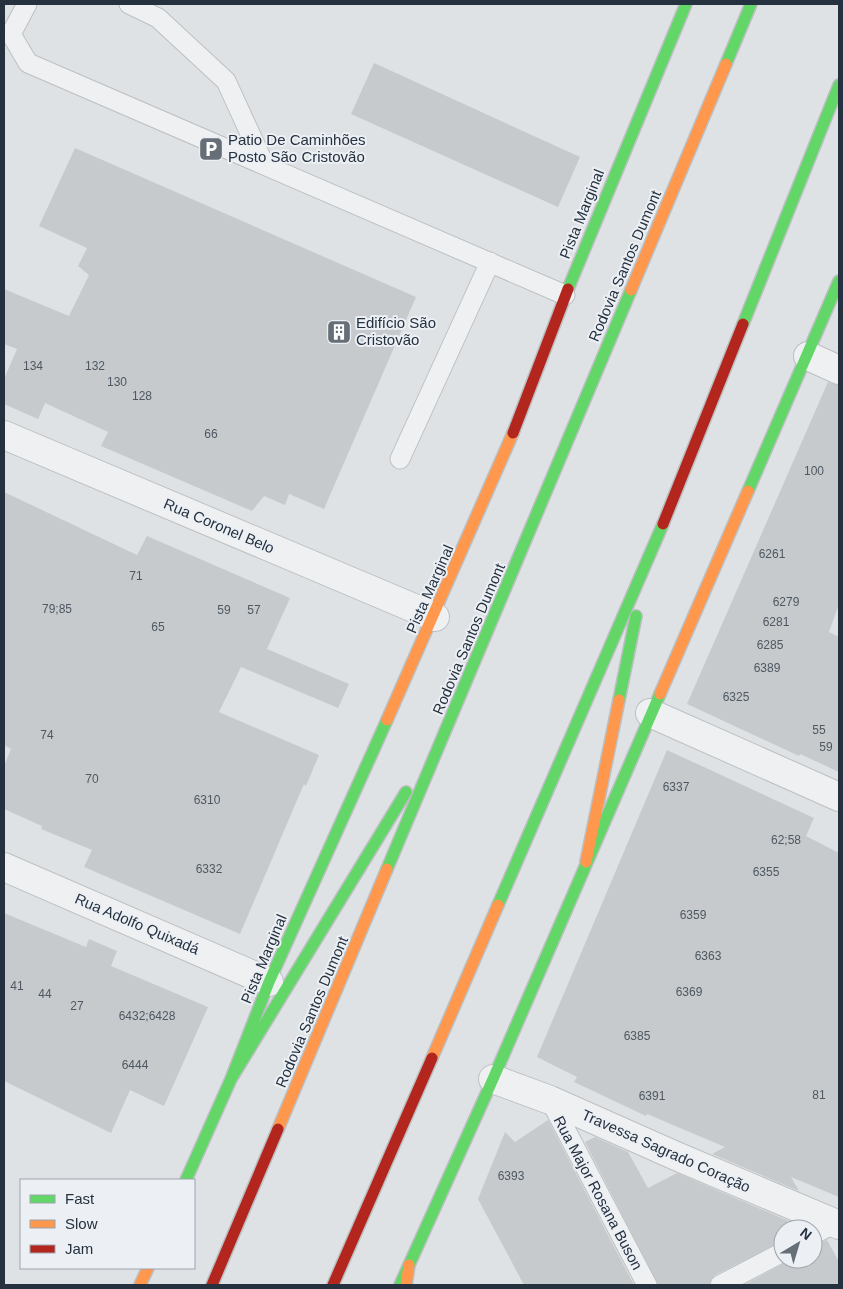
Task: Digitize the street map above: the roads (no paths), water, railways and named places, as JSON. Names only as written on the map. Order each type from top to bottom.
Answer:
[{"type":"main road","name":"Pista Marginal","points":[[186,1179],[231,1079],[270,982],[503,461],[565,295],[686,4]]},
{"type":"main road","name":"Rodovia Santos Dumont","points":[[212,1285],[454,714],[751,4]]},
{"type":"main road","points":[[333,1285],[648,561],[839,84]]},
{"type":"main road","points":[[400,1285],[493,1079],[650,713],[808,356],[839,281]]},
{"type":"main road","points":[[586,862],[648,561]]},
{"type":"main road","points":[[231,1079],[454,714]]},
{"type":"main road","points":[[406,1285],[409,1265]]},
{"type":"main road","points":[[140,1285],[148,1269]]},
{"type":"street","points":[[808,356],[839,370]]},
{"type":"street","name":"Rua Coronel Belo","points":[[4,436],[435,616]]},
{"type":"street","points":[[650,713],[839,797]]},
{"type":"street","name":"Rua Adolfo Quixadá","points":[[4,867],[270,982]]},
{"type":"street","name":"Travessa Sagrado Coração","points":[[493,1079],[550,1100],[832,1229]]},
{"type":"lane","points":[[27,4],[11,34],[28,63],[565,295]]},
{"type":"lane","points":[[129,4],[158,18],[226,81],[264,164]]},
{"type":"lane","points":[[400,459],[490,262]]},
{"type":"lane","name":"Rua Major Rosana Buson","points":[[550,1100],[647,1285]]},
{"type":"lane","points":[[720,1285],[750,1279],[773,1260]]},
{"type":"place","name":"Patio De Caminhões Posto São Cristovão","points":[[211,149]]},
{"type":"place","name":"Edifício São Cristovão","points":[[339,332]]}]
